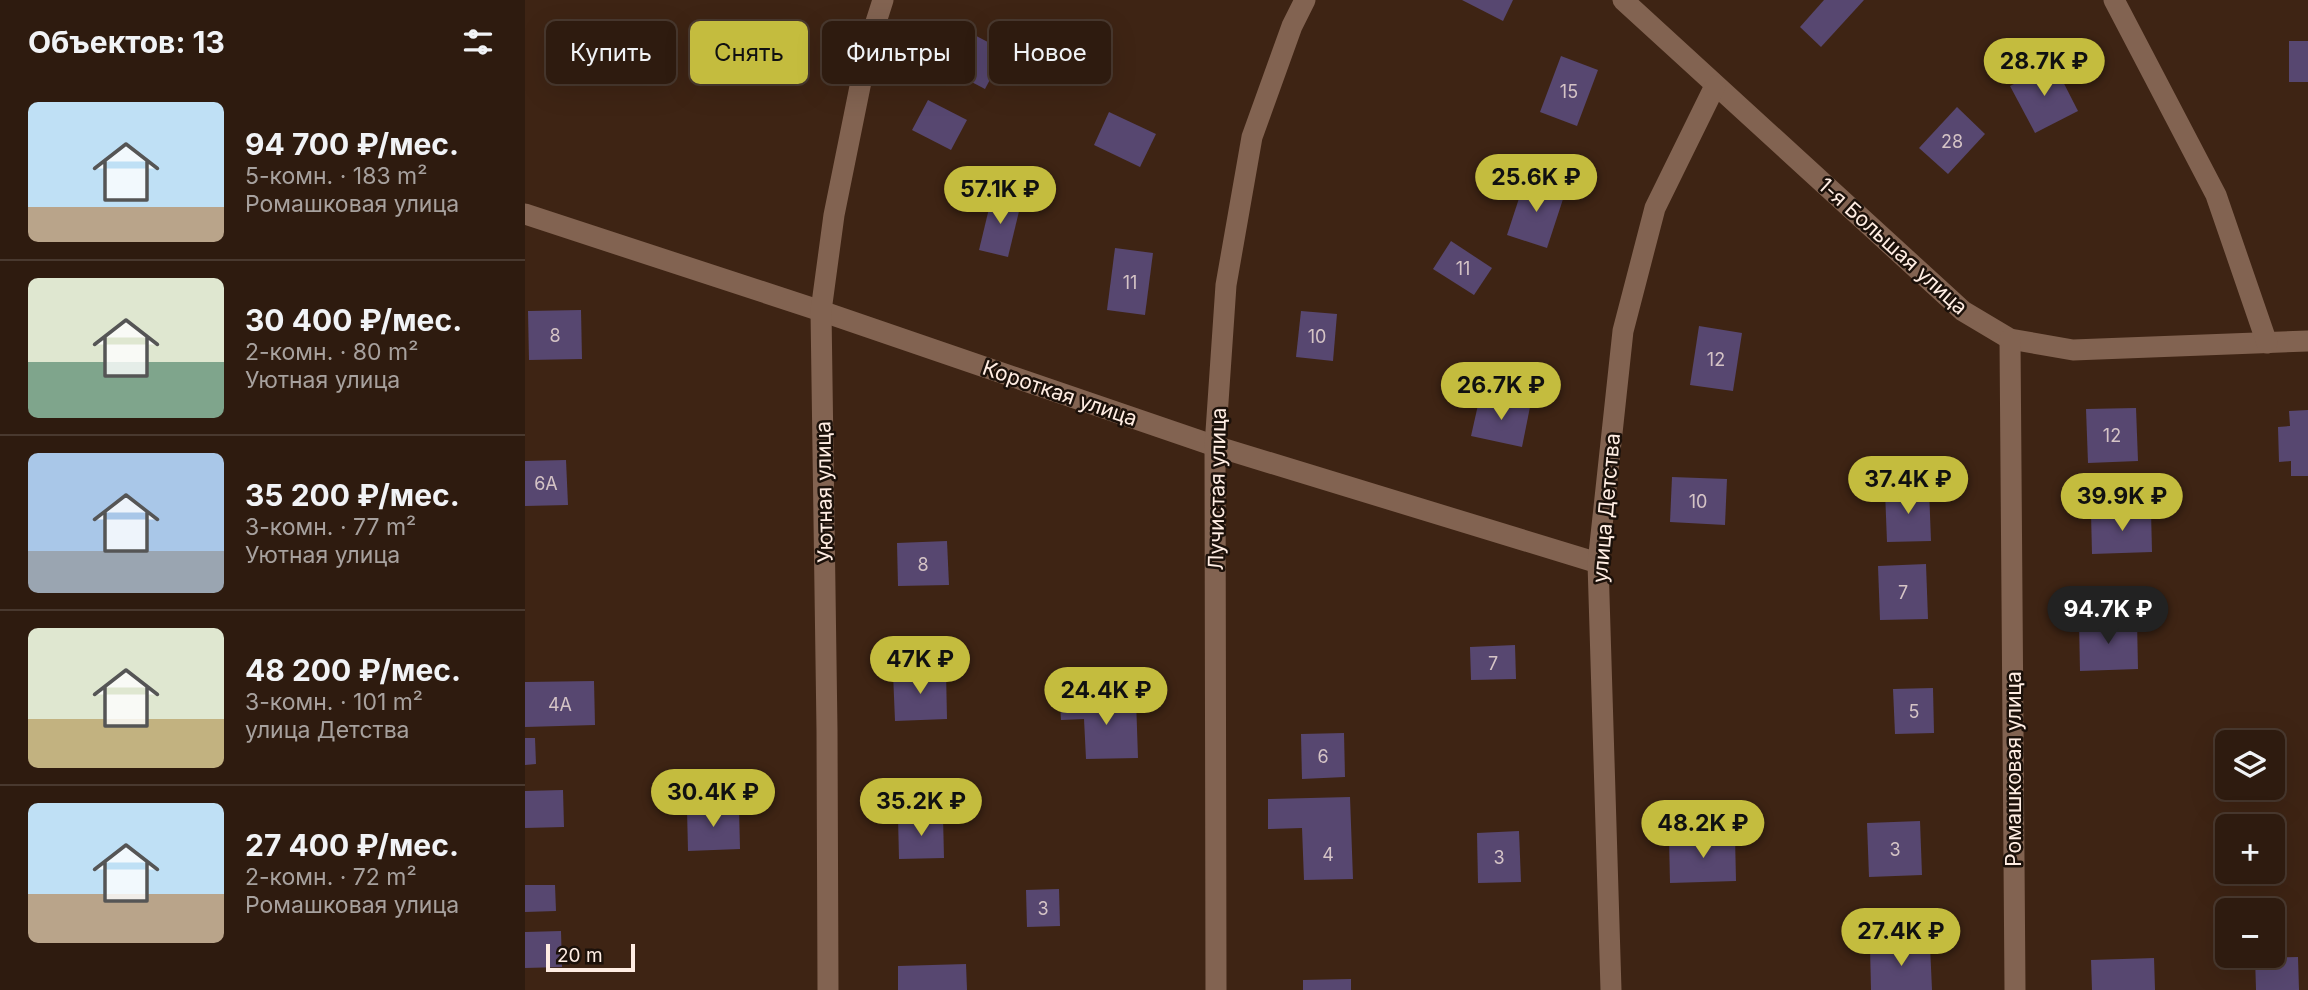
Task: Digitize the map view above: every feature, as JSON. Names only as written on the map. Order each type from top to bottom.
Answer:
[{"type":"street","name":"Уютная улица","points":[[828,990],[821,312],[834,215],[868,47],[883,0]]},
{"type":"street","name":"Лучистая улица","points":[[1216,990],[1215,446],[1226,285],[1252,137],[1292,26],[1305,0]]},
{"type":"street","name":"1-я Большая улица","points":[[1623,0],[1963,311],[2010,339],[2073,350],[2308,341]]},
{"type":"street","points":[[2114,0],[2215,195],[2267,343]]},
{"type":"street","name":"улица Детства","points":[[1611,990],[1598,564],[1623,331],[1655,208],[1715,86]]},
{"type":"street","name":"Короткая улица","points":[[525,214],[1215,446],[1598,564]]},
{"type":"street","name":"Ромашковая улица","points":[[2010,339],[2015,990]]},
{"type":"building","points":[[1462,0],[1513,0],[1503,21]]},
{"type":"building","points":[[1824,0],[1864,0],[1821,47],[1800,27]]},
{"type":"building","points":[[975,35],[989,43],[989,81],[985,89],[975,84]]},
{"type":"building","points":[[2289,41],[2308,41],[2308,82],[2289,82]]},
{"type":"building","points":[[1561,56],[1598,70],[1577,126],[1540,112]]},
{"type":"building","points":[[2054,64],[2078,111],[2035,133],[2010,86]]},
{"type":"building","points":[[928,100],[967,120],[951,150],[912,130]]},
{"type":"building","points":[[1957,107],[1985,134],[1948,174],[1919,148]]},
{"type":"building","points":[[1109,112],[1156,134],[1140,167],[1094,145]]},
{"type":"building","points":[[1525,180],[1565,193],[1547,248],[1507,235]]},
{"type":"building","points":[[992,196],[1021,203],[1008,257],[979,250]]},
{"type":"building","points":[[1451,241],[1492,268],[1474,295],[1433,269]]},
{"type":"building","points":[[1115,248],[1153,253],[1145,315],[1107,310]]},
{"type":"building","points":[[581,310],[582,359],[529,360],[528,311]]},
{"type":"building","points":[[1301,311],[1337,314],[1333,361],[1296,357]]},
{"type":"building","points":[[1699,326],[1742,333],[1733,391],[1690,385]]},
{"type":"building","points":[[1480,396],[1530,407],[1522,447],[1471,436]]},
{"type":"building","points":[[2136,408],[2138,461],[2088,463],[2086,409]]},
{"type":"building","points":[[2308,410],[2308,476],[2291,476],[2291,461],[2279,462],[2278,427],[2290,426],[2289,411]]},
{"type":"building","points":[[566,460],[568,505],[525,506],[525,461]]},
{"type":"building","points":[[1672,477],[1727,479],[1725,525],[1670,522]]},
{"type":"building","points":[[1929,489],[1931,541],[1887,542],[1885,491]]},
{"type":"building","points":[[2151,511],[2152,552],[2092,554],[2091,513]]},
{"type":"building","points":[[947,541],[949,585],[898,586],[897,543]]},
{"type":"building","points":[[1926,564],[1928,619],[1880,620],[1878,566]]},
{"type":"building","points":[[2137,621],[2138,669],[2080,671],[2079,622]]},
{"type":"building","points":[[1515,645],[1516,679],[1471,680],[1470,647]]},
{"type":"building","points":[[946,671],[947,719],[895,721],[893,673]]},
{"type":"building","points":[[594,681],[595,725],[525,727],[525,682]]},
{"type":"building","points":[[1933,688],[1934,733],[1895,734],[1893,689]]},
{"type":"building","points":[[1136,699],[1138,758],[1086,759],[1084,719],[1061,720],[1060,702]]},
{"type":"building","points":[[1344,733],[1345,777],[1302,779],[1301,734]]},
{"type":"building","points":[[525,738],[535,738],[536,764],[525,765]]},
{"type":"building","points":[[563,790],[564,827],[525,828],[525,791]]},
{"type":"building","points":[[1350,797],[1353,879],[1304,880],[1302,828],[1268,829],[1268,799]]},
{"type":"building","points":[[739,808],[740,849],[688,851],[687,809]]},
{"type":"building","points":[[943,816],[944,858],[899,859],[898,817]]},
{"type":"building","points":[[1920,821],[1922,875],[1869,877],[1867,823]]},
{"type":"building","points":[[1519,831],[1521,882],[1478,883],[1477,833]]},
{"type":"building","points":[[1735,836],[1736,881],[1670,883],[1669,838]]},
{"type":"building","points":[[525,885],[555,885],[556,911],[525,912]]},
{"type":"building","points":[[1059,889],[1060,926],[1027,927],[1026,890]]},
{"type":"building","points":[[561,931],[562,967],[525,968],[525,932]]},
{"type":"building","points":[[1930,945],[1932,990],[1871,990],[1870,947]]},
{"type":"building","points":[[2285,957],[2298,957],[2299,990],[2256,990],[2255,968],[2285,968]]},
{"type":"building","points":[[2154,958],[2155,990],[2092,990],[2091,960]]},
{"type":"building","points":[[966,964],[967,990],[898,990],[898,966]]},
{"type":"building","points":[[1351,979],[1351,990],[1303,990],[1303,980]]}]
